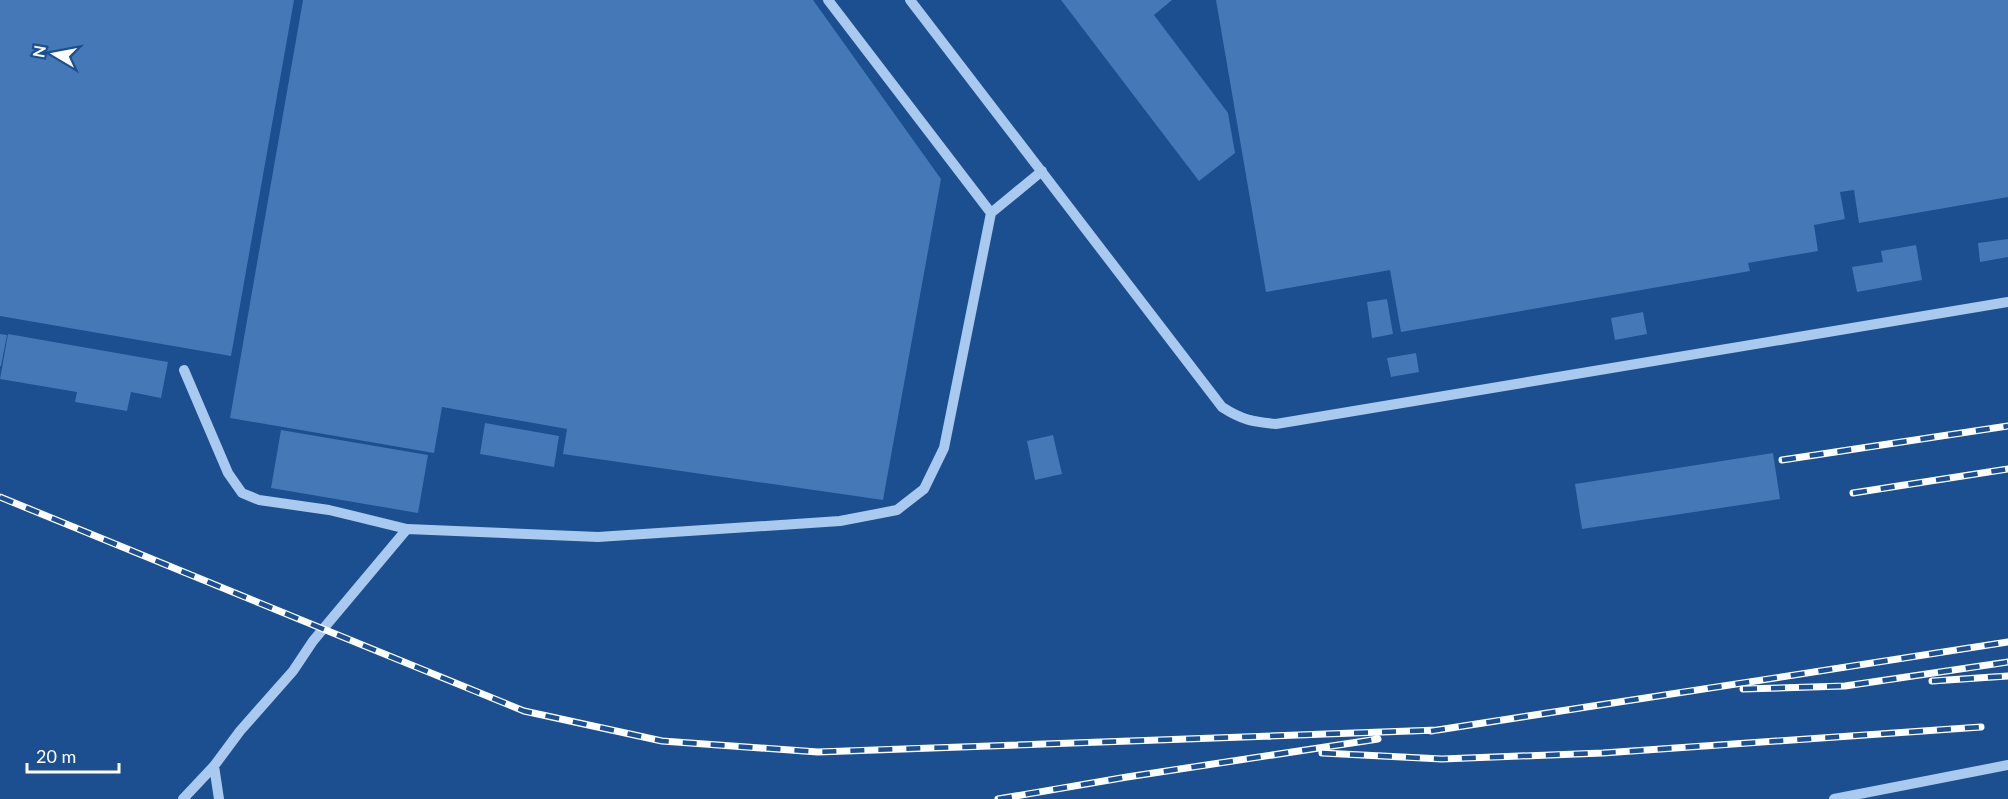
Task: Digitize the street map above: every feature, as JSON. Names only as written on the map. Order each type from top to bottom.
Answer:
[{"type":"street","points":[[828,0],[991,213]]},
{"type":"street","points":[[910,0],[1222,407],[1239,418],[1255,423],[1276,424],[2008,302]]},
{"type":"street","points":[[184,370],[228,473],[242,493],[259,500],[329,510],[407,529],[598,537],[840,521],[897,510],[924,489],[944,448],[991,213],[1042,171]]},
{"type":"street","points":[[183,799],[214,766],[240,731],[293,671],[313,641],[371,569],[407,529]]},
{"type":"street","points":[[1834,799],[2008,765]]},
{"type":"street","points":[[214,766],[219,799]]},
{"type":"building","points":[[0,0],[294,0],[231,356],[0,316]]},
{"type":"building","points":[[303,0],[813,0],[941,179],[883,500],[563,454],[567,429],[442,407],[434,453],[230,418]]},
{"type":"building","points":[[1061,0],[1172,0],[1154,15],[1228,113],[1235,153],[1199,181]]},
{"type":"building","points":[[1216,0],[2008,0],[2008,197],[1859,223],[1854,190],[1840,192],[1845,219],[1814,225],[1818,251],[1748,263],[1750,271],[1401,332],[1390,270],[1266,292]]},
{"type":"building","points":[[2008,239],[2008,257],[1980,262],[1978,243]]},
{"type":"building","points":[[1916,245],[1922,280],[1857,292],[1852,267],[1883,262],[1881,251]]},
{"type":"building","points":[[1387,299],[1393,334],[1372,338],[1367,302]]},
{"type":"building","points":[[1643,312],[1647,334],[1615,340],[1611,318]]},
{"type":"building","points":[[0,334],[7,335],[1,366],[0,366]]},
{"type":"building","points":[[8,334],[168,362],[161,398],[131,392],[127,411],[75,402],[77,392],[0,379]]},
{"type":"building","points":[[1416,353],[1419,372],[1391,377],[1387,358]]},
{"type":"building","points":[[485,423],[559,436],[554,467],[480,454]]},
{"type":"building","points":[[281,430],[428,455],[418,513],[271,488]]},
{"type":"building","points":[[1053,435],[1062,474],[1035,480],[1027,441]]},
{"type":"building","points":[[1773,453],[1780,499],[1582,529],[1575,484]]},
{"type":"railway","points":[[1782,460],[2008,426]]},
{"type":"railway","points":[[1853,493],[2008,469]]},
{"type":"railway","points":[[0,497],[524,711],[662,741],[818,752],[1438,730]]},
{"type":"railway","points":[[1431,731],[2008,642]]},
{"type":"railway","points":[[1743,689],[1845,686],[2008,662]]},
{"type":"railway","points":[[1932,681],[2008,676]]},
{"type":"railway","points":[[1322,753],[1442,759],[1603,753],[1981,727]]},
{"type":"railway","points":[[998,799],[1378,739]]}]
